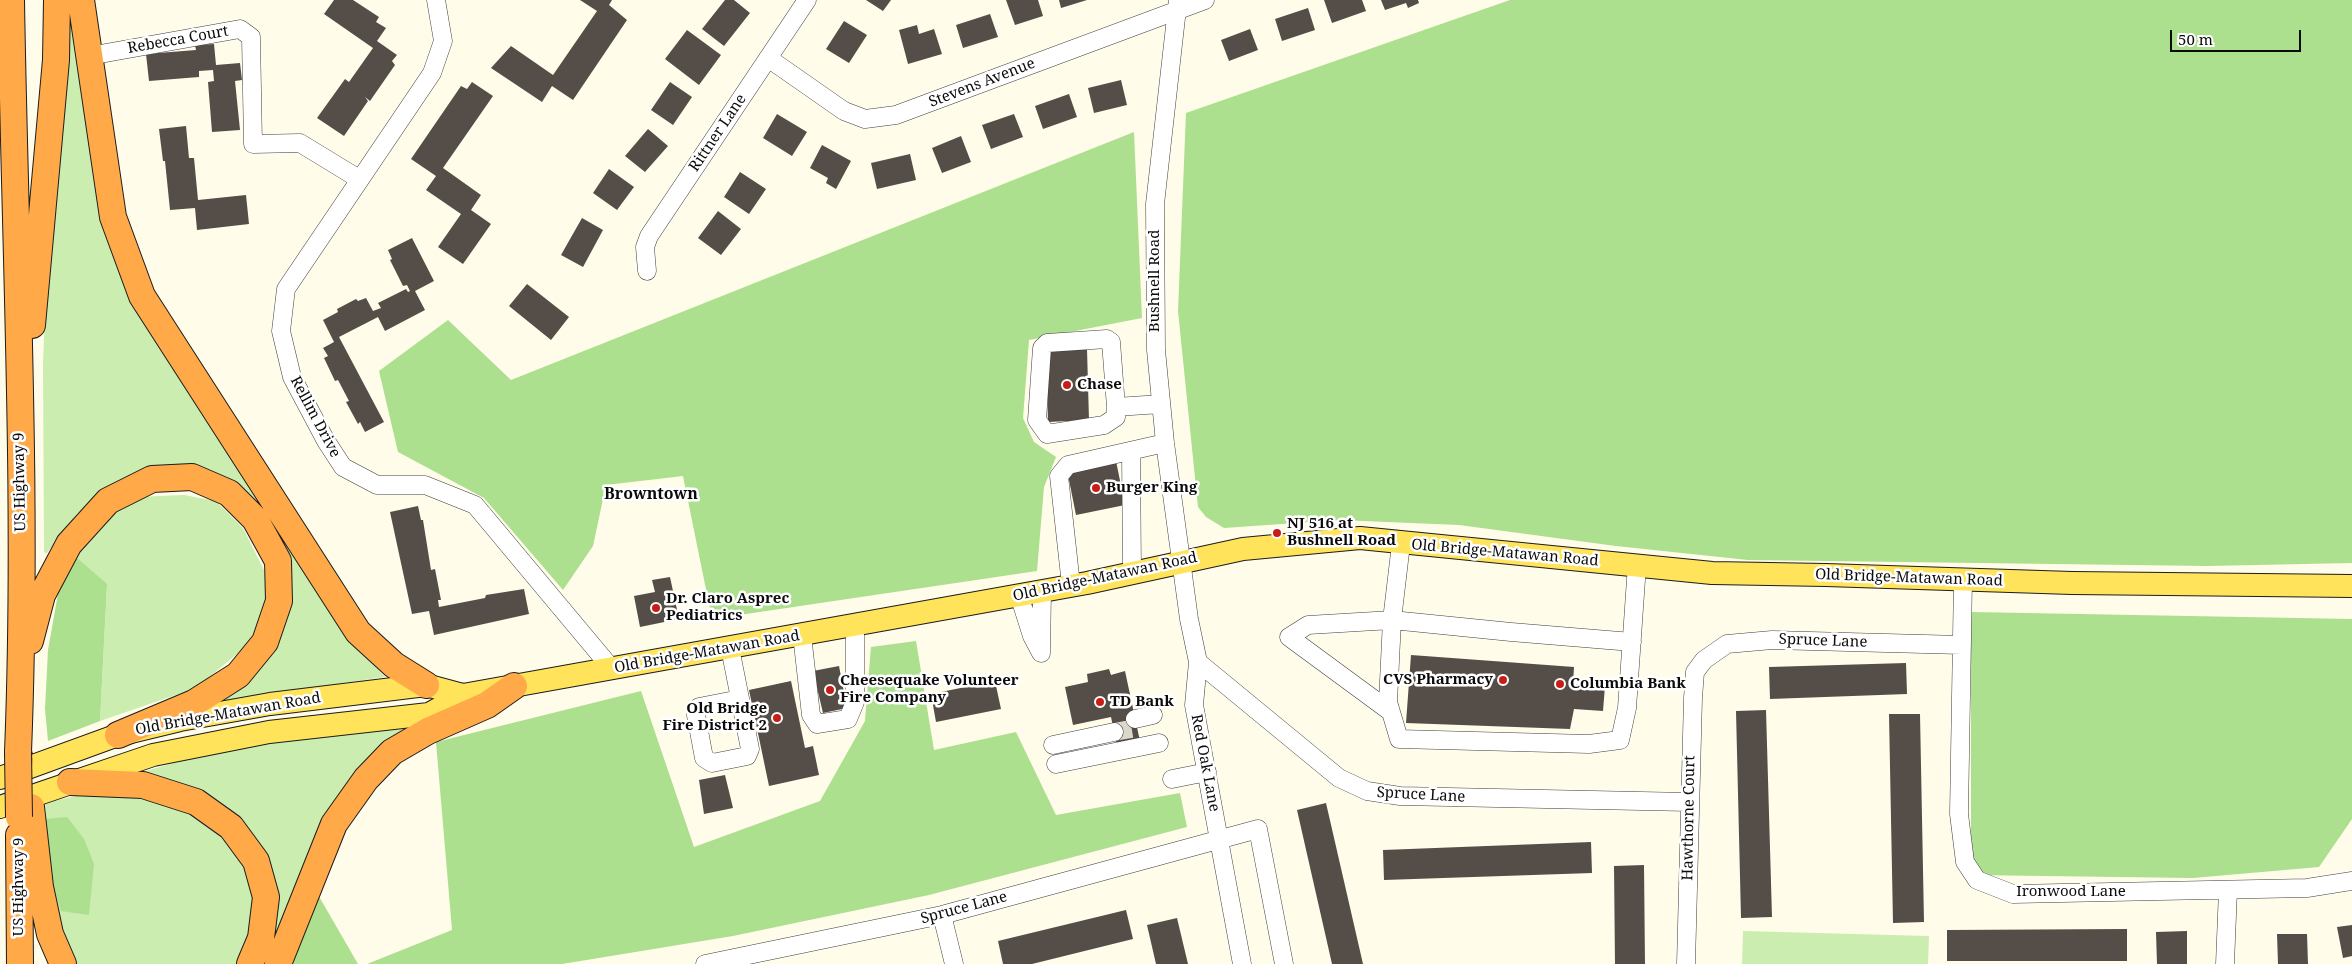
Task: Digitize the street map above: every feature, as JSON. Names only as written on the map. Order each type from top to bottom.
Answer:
[{"type":"highway","name":"US Highway 9","points":[[11,0],[20,468],[21,678],[17,812],[20,964]]},
{"type":"highway","points":[[20,468],[56,60],[57,0]]},
{"type":"highway","points":[[81,0],[113,217],[142,296],[358,632],[394,666],[426,685]]},
{"type":"highway","points":[[21,678],[42,595],[69,544],[108,502],[152,479],[192,477],[229,493],[254,519],[278,561],[279,601],[264,642],[238,675],[231,680],[194,703],[118,735]]},
{"type":"highway","points":[[278,964],[334,824],[366,779],[392,752],[428,731],[487,706],[514,686]]},
{"type":"highway","points":[[70,782],[143,785],[196,802],[231,827],[256,861],[266,897],[261,938],[250,964]]},
{"type":"highway","points":[[17,812],[34,852],[50,934],[64,964]]},
{"type":"main road","name":"Old Bridge-Matawan Road","points":[[17,812],[70,782],[154,755],[260,734],[429,714],[463,695],[1071,586],[1243,549],[1360,538],[1401,544],[1465,547],[1712,573],[2072,583],[2352,586]]},
{"type":"main road","name":"Old Bridge-Matawan Road","points":[[0,778],[118,735],[180,720],[270,704],[426,685],[463,695]]},
{"type":"street","name":"Rellim Drive","points":[[436,0],[443,41],[438,61],[432,73],[286,290],[281,332],[292,378],[326,441],[343,467],[377,485],[425,485],[476,505],[612,669]]},
{"type":"street","name":"Rittner Lane","points":[[647,271],[645,247],[649,236],[807,0]]},
{"type":"street","name":"Stevens Avenue","points":[[768,58],[844,111],[865,119],[896,115],[1178,5],[1205,0]]},
{"type":"street","name":"Bushnell Road","points":[[1178,5],[1154,204],[1156,350],[1165,443],[1182,561]]},
{"type":"street","name":"Rebecca Court","points":[[89,56],[240,29],[251,37],[252,144],[300,143],[359,179]]},
{"type":"street","points":[[1107,339],[1111,342],[1116,407],[1116,417],[1104,425],[1046,434],[1036,420],[1042,348],[1047,344],[1107,339]]},
{"type":"street","points":[[1116,407],[1161,404]]},
{"type":"street","points":[[1071,586],[1060,476],[1068,465],[1165,443]]},
{"type":"street","points":[[1131,451],[1132,573]]},
{"type":"street","points":[[1401,544],[1392,620],[1388,702],[1399,739],[1589,744],[1620,740],[1627,708],[1637,565]]},
{"type":"street","name":"Red Oak Lane","points":[[1182,561],[1189,619],[1198,662],[1194,705],[1208,772],[1242,964]]},
{"type":"street","name":"Ironwood Lane","points":[[1963,580],[1960,814],[1965,862],[1977,880],[2012,894],[2307,888],[2352,881]]},
{"type":"street","points":[[1018,595],[1032,636],[1041,653],[1042,591]]},
{"type":"street","points":[[1391,712],[1289,637],[1308,624],[1392,620],[1632,642]]},
{"type":"street","points":[[802,635],[811,715],[817,724],[848,719],[855,702],[855,625]]},
{"type":"street","name":"Spruce Lane","points":[[1694,672],[1704,660],[1727,644],[1772,640],[1962,645]]},
{"type":"street","points":[[730,648],[740,699]]},
{"type":"street","name":"Spruce Lane","points":[[1198,662],[1339,778],[1367,791],[1400,796],[1689,802]]},
{"type":"street","name":"Hawthorne Court","points":[[1686,964],[1694,672]]},
{"type":"street","points":[[1114,732],[1054,749],[1156,729],[1137,728]]},
{"type":"street","points":[[1172,779],[1208,772]]},
{"type":"street","name":"Spruce Lane","points":[[705,964],[743,960],[942,915],[1220,837],[1258,829],[1284,964]]},
{"type":"street","points":[[2225,964],[2228,890]]},
{"type":"street","points":[[942,915],[954,964]]},
{"type":"green space","points":[[70,0],[109,231],[364,655],[385,677],[221,701],[289,590],[214,476],[98,496],[78,513],[46,554],[44,551],[43,365],[46,284]]},
{"type":"green space","points":[[1510,0],[2352,0],[2352,563],[2207,566],[1748,560],[1616,546],[1459,525],[1339,520],[1224,528],[1206,517],[1198,507],[1178,311],[1186,113]]},
{"type":"green space","points":[[1134,132],[1142,318],[1029,340],[1023,418],[1034,442],[1056,457],[1044,487],[1037,571],[712,619],[683,476],[606,485],[593,546],[563,590],[484,498],[398,452],[379,371],[448,320],[511,380]]},
{"type":"green space","points":[[184,495],[216,501],[243,528],[268,578],[266,614],[249,644],[196,688],[100,721],[107,585],[76,557],[99,525],[137,497]]},
{"type":"green space","points":[[76,557],[107,584],[100,721],[48,741],[45,709],[48,650],[59,588]]},
{"type":"green space","points":[[1971,612],[2352,619],[2352,819],[2319,867],[2193,878],[1971,875]]},
{"type":"green space","points":[[916,641],[934,750],[1016,732],[1056,815],[1180,793],[1187,827],[929,895],[733,936],[562,964],[367,964],[452,930],[436,742],[641,691],[694,847],[820,801],[865,721],[871,647]]},
{"type":"green space","points":[[412,725],[399,737],[268,964],[259,964],[270,868],[146,774],[146,771],[244,747]]},
{"type":"green space","points":[[89,793],[137,794],[208,818],[252,873],[255,919],[237,964],[76,964],[52,911],[45,803]]},
{"type":"green space","points":[[67,817],[84,839],[94,864],[89,915],[61,911],[48,869],[45,819]]},
{"type":"green space","points":[[317,893],[358,964],[293,964]]},
{"type":"green space","points":[[1743,931],[1929,936],[1928,964],[1742,964]]},
{"type":"building","points":[[334,0],[353,0],[379,17],[376,22],[386,28],[377,41],[397,55],[392,61],[395,65],[370,101],[365,97],[368,101],[344,136],[317,118],[345,79],[349,82],[373,48],[324,14]]},
{"type":"building","points":[[580,0],[612,0],[609,5],[627,20],[573,100],[552,86],[542,102],[491,68],[511,46],[553,75],[597,11]]},
{"type":"building","points":[[725,0],[734,0],[750,13],[724,46],[702,29]]},
{"type":"building","points":[[866,0],[891,0],[883,11]]},
{"type":"building","points":[[1006,0],[1038,0],[1043,16],[1015,25]]},
{"type":"building","points":[[1059,0],[1087,0],[1061,8]]},
{"type":"building","points":[[1324,0],[1362,0],[1366,11],[1332,23]]},
{"type":"building","points":[[1381,0],[1418,0],[1419,3],[1408,8],[1406,3],[1385,10]]},
{"type":"building","points":[[1308,8],[1315,30],[1282,41],[1275,19]]},
{"type":"building","points":[[990,14],[998,37],[963,48],[956,25]]},
{"type":"building","points":[[844,21],[867,35],[849,63],[826,49]]},
{"type":"building","points":[[917,25],[919,34],[934,29],[942,54],[908,64],[899,30]]},
{"type":"building","points":[[1250,29],[1258,50],[1229,61],[1221,40]]},
{"type":"building","points":[[687,30],[721,55],[699,85],[665,59]]},
{"type":"building","points":[[214,44],[216,65],[240,63],[242,80],[235,81],[240,130],[212,132],[208,82],[214,81],[213,70],[199,71],[199,77],[149,81],[146,54],[196,50],[195,45]]},
{"type":"building","points":[[1121,80],[1127,105],[1094,113],[1088,88]]},
{"type":"building","points":[[472,82],[493,96],[443,168],[481,195],[471,210],[491,224],[463,264],[438,247],[461,214],[426,190],[436,176],[411,159],[461,86],[467,89]]},
{"type":"building","points":[[670,82],[692,97],[673,125],[651,110]]},
{"type":"building","points":[[1069,94],[1077,117],[1043,129],[1035,106]]},
{"type":"building","points":[[777,114],[807,132],[792,156],[763,138]]},
{"type":"building","points":[[1014,114],[1023,137],[991,149],[982,125]]},
{"type":"building","points":[[186,126],[189,158],[194,158],[198,200],[246,195],[249,224],[197,230],[195,208],[170,210],[165,161],[163,161],[159,129]]},
{"type":"building","points":[[648,129],[668,146],[645,172],[625,156]]},
{"type":"building","points":[[961,136],[971,162],[942,173],[932,148]]},
{"type":"building","points":[[822,145],[851,161],[836,189],[826,183],[828,178],[810,168]]},
{"type":"building","points":[[910,154],[916,180],[877,189],[871,163]]},
{"type":"building","points":[[609,169],[634,187],[617,210],[593,193]]},
{"type":"building","points":[[740,172],[766,189],[749,214],[724,197]]},
{"type":"building","points":[[718,211],[741,229],[721,255],[698,238]]},
{"type":"building","points":[[582,218],[603,230],[583,267],[561,255]]},
{"type":"building","points":[[412,238],[434,281],[415,291],[425,310],[385,331],[378,317],[339,337],[384,422],[365,432],[360,422],[358,424],[346,402],[349,401],[338,380],[335,381],[324,358],[328,356],[323,348],[334,342],[323,320],[338,312],[337,309],[356,299],[358,301],[366,298],[373,311],[381,308],[378,303],[406,289],[408,292],[410,291],[407,285],[403,286],[390,260],[392,259],[388,250]]},
{"type":"building","points":[[527,284],[569,317],[551,340],[509,306]]},
{"type":"building","name":"Chase","points":[[1087,349],[1089,420],[1048,422],[1046,350]]},
{"type":"building","name":"Burger King","points":[[1116,461],[1125,505],[1076,515],[1067,470]]},
{"type":"building","points":[[418,506],[421,520],[423,520],[431,570],[435,569],[441,600],[438,600],[439,607],[485,598],[486,595],[524,589],[529,614],[434,635],[429,611],[412,614],[390,512]]},
{"type":"building","name":"Dr. Claro Asprec Pediatrics","points":[[670,577],[679,619],[640,627],[634,596],[655,592],[652,580]]},
{"type":"building","points":[[1411,655],[1574,667],[1573,684],[1605,686],[1603,711],[1574,709],[1570,729],[1406,723]]},
{"type":"building","points":[[1906,663],[1907,694],[1770,699],[1769,667]]},
{"type":"building","name":"Cheesequake Volunteer Fire Company","points":[[839,666],[847,708],[823,713],[813,671]]},
{"type":"building","name":"TD Bank","points":[[1109,669],[1111,675],[1125,671],[1141,746],[1118,751],[1111,717],[1073,725],[1065,687],[1088,682],[1087,674]]},
{"type":"building","name":"Old Bridge Fire District 2","points":[[791,681],[805,748],[813,746],[819,775],[769,786],[749,690]]},
{"type":"building","points":[[995,681],[1001,709],[936,722],[931,694]]},
{"type":"building","points":[[1766,710],[1772,917],[1741,918],[1736,711]]},
{"type":"building","points":[[1889,714],[1920,714],[1924,922],[1893,923]]},
{"type":"building","points":[[725,775],[733,808],[704,814],[699,780]]},
{"type":"building","points":[[1326,803],[1363,964],[1332,964],[1297,810]]},
{"type":"building","points":[[1591,842],[1592,873],[1384,880],[1383,850]]},
{"type":"building","points":[[1644,865],[1645,964],[1615,964],[1614,866]]},
{"type":"building","points":[[1126,910],[1133,939],[1032,964],[1003,964],[998,941]]},
{"type":"building","points":[[1177,918],[1188,964],[1156,964],[1147,925]]},
{"type":"building","points":[[2352,925],[2352,956],[2343,958],[2337,927]]},
{"type":"building","points":[[2127,929],[2127,961],[1947,961],[1947,930]]},
{"type":"building","points":[[2187,931],[2187,964],[2157,964],[2156,932]]},
{"type":"building","points":[[2277,934],[2307,934],[2308,964],[2278,964]]},
{"type":"tunnel","points":[[1114,732],[1137,728]]},
{"type":"place","name":"Chase","points":[[1067,385]]},
{"type":"place","name":"Burger King","points":[[1096,488]]},
{"type":"place","name":"NJ 516 at Bushnell Road","points":[[1277,533]]},
{"type":"place","name":"Dr. Claro Asprec Pediatrics","points":[[656,608]]},
{"type":"place","name":"CVS Pharmacy","points":[[1503,680]]},
{"type":"place","name":"Columbia Bank","points":[[1560,684]]},
{"type":"place","name":"Cheesequake Volunteer Fire Company","points":[[830,690]]},
{"type":"place","name":"TD Bank","points":[[1100,702]]},
{"type":"place","name":"Old Bridge Fire District 2","points":[[777,718]]},
{"type":"district","name":"Browntown","points":[[651,494]]}]
